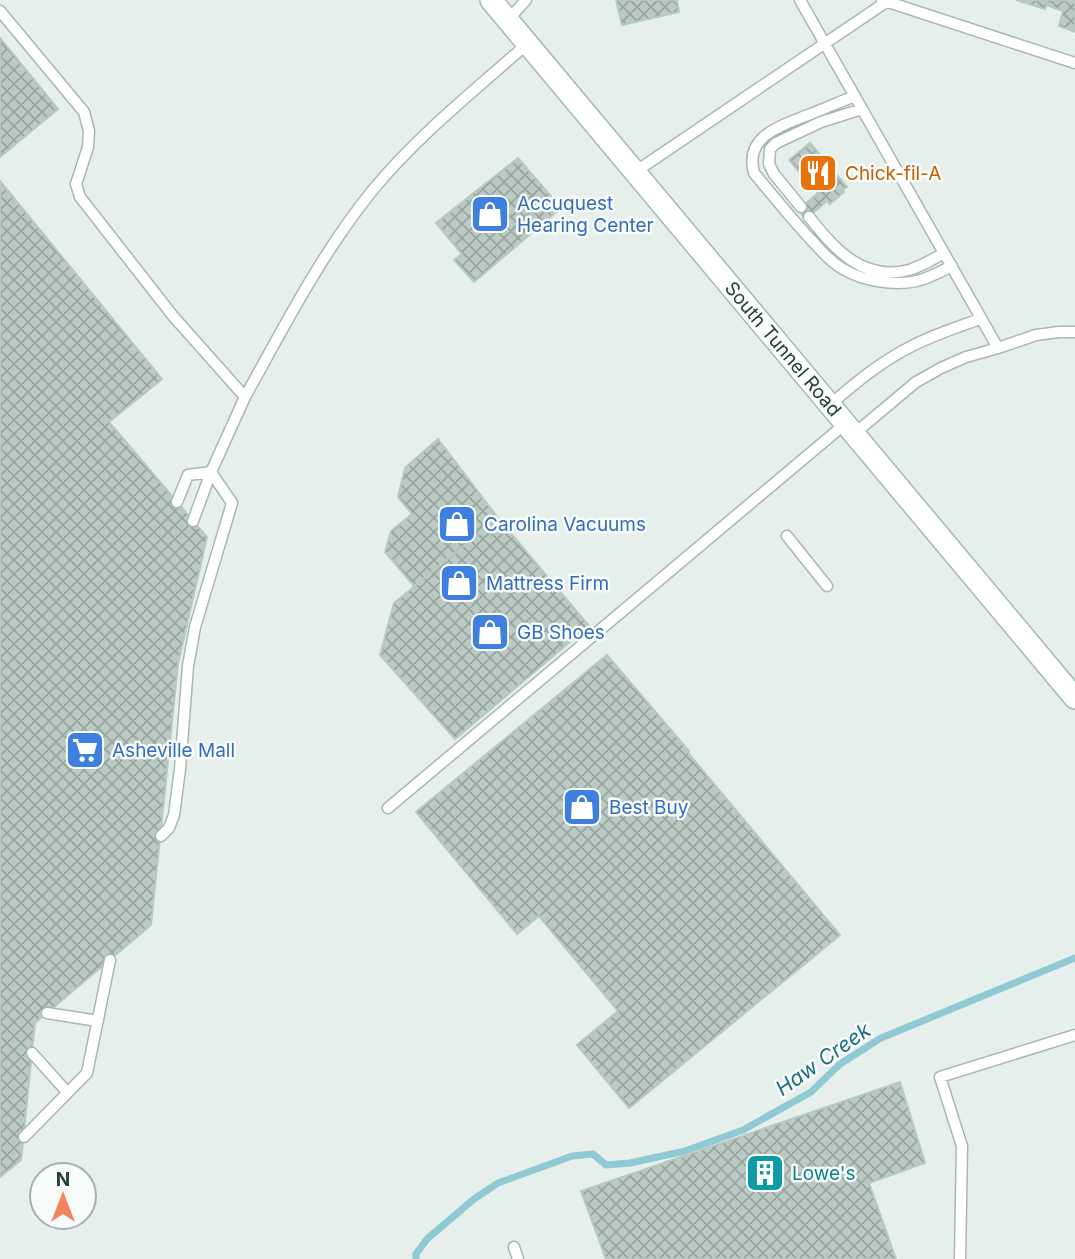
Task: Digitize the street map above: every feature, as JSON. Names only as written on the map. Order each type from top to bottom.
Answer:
[{"type":"main road","name":"South Tunnel Road","points":[[491,0],[1075,698]]},
{"type":"lane","points":[[508,20],[526,0]]},
{"type":"lane","points":[[800,0],[998,348]]},
{"type":"lane","points":[[635,172],[884,1],[1075,63]]},
{"type":"lane","points":[[0,11],[84,112],[89,131],[88,147],[76,184],[80,197],[173,316],[246,397]]},
{"type":"lane","points":[[193,522],[211,472],[246,397],[308,284],[342,231],[409,149],[527,44]]},
{"type":"lane","points":[[855,96],[770,131],[754,150],[754,173],[804,232],[842,269],[860,277],[898,283],[915,282],[952,266]]},
{"type":"lane","points":[[801,207],[774,174],[769,164],[770,149],[776,143],[821,122],[862,109]]},
{"type":"lane","points":[[809,217],[836,249],[863,267],[898,272],[912,269],[944,253]]},
{"type":"lane","points":[[830,405],[858,381],[913,345],[980,319]]},
{"type":"lane","points":[[388,808],[849,429],[916,382],[966,357],[1035,335],[1075,332]]},
{"type":"lane","points":[[177,502],[188,475],[211,472]]},
{"type":"lane","points":[[161,836],[169,828],[174,815],[188,666],[195,627],[232,503],[211,472]]},
{"type":"lane","points":[[787,536],[827,586]]},
{"type":"lane","points":[[24,1137],[86,1073],[110,960]]},
{"type":"lane","points":[[47,1013],[97,1021]]},
{"type":"lane","points":[[960,1259],[962,1146],[940,1077],[1075,1035]]},
{"type":"lane","points":[[32,1053],[67,1092]]},
{"type":"lane","points":[[514,1247],[518,1259]]},
{"type":"building","points":[[616,0],[677,0],[679,12],[622,25]]},
{"type":"building","points":[[1016,0],[1048,0],[1045,9]]},
{"type":"building","points":[[1048,0],[1075,0],[1075,32],[1059,26],[1063,11],[1046,5]]},
{"type":"building","points":[[0,38],[58,109],[0,157]]},
{"type":"building","name":"Chick-fil-A","points":[[810,143],[847,187],[830,204],[827,201],[806,219],[798,210],[818,193],[789,160]]},
{"type":"building","points":[[518,158],[561,208],[474,282],[454,260],[462,254],[436,223]]},
{"type":"building","name":"Asheville Mall","points":[[0,181],[162,379],[109,422],[207,537],[178,664],[151,925],[35,1023],[21,1160],[0,1177]]},
{"type":"building","points":[[438,439],[498,518],[414,586],[385,552],[391,531],[412,514],[398,497],[405,468]]},
{"type":"building","points":[[498,518],[589,626],[455,739],[380,655],[394,603]]},
{"type":"building","points":[[607,655],[840,935],[629,1108],[577,1045],[618,1011],[539,916],[517,934],[416,812]]},
{"type":"building","name":"Lowe's","points":[[900,1082],[925,1163],[869,1183],[896,1259],[606,1259],[581,1191]]},
{"type":"waterway","name":"Haw Creek","points":[[416,1259],[416,1254],[427,1239],[474,1199],[498,1183],[572,1156],[593,1154],[606,1165],[630,1163],[685,1151],[743,1130],[811,1092],[840,1064],[881,1038],[1075,958]]},
{"type":"place","name":"Chick-fil-A","points":[[818,173]]},
{"type":"place","name":"Accuquest Hearing Center","points":[[490,214]]},
{"type":"place","name":"Carolina Vacuums","points":[[457,524]]},
{"type":"place","name":"Mattress Firm","points":[[459,583]]},
{"type":"place","name":"GB Shoes","points":[[490,632]]},
{"type":"place","name":"Asheville Mall","points":[[85,750]]},
{"type":"place","name":"Best Buy","points":[[582,807]]},
{"type":"place","name":"Lowe's","points":[[765,1173]]}]
